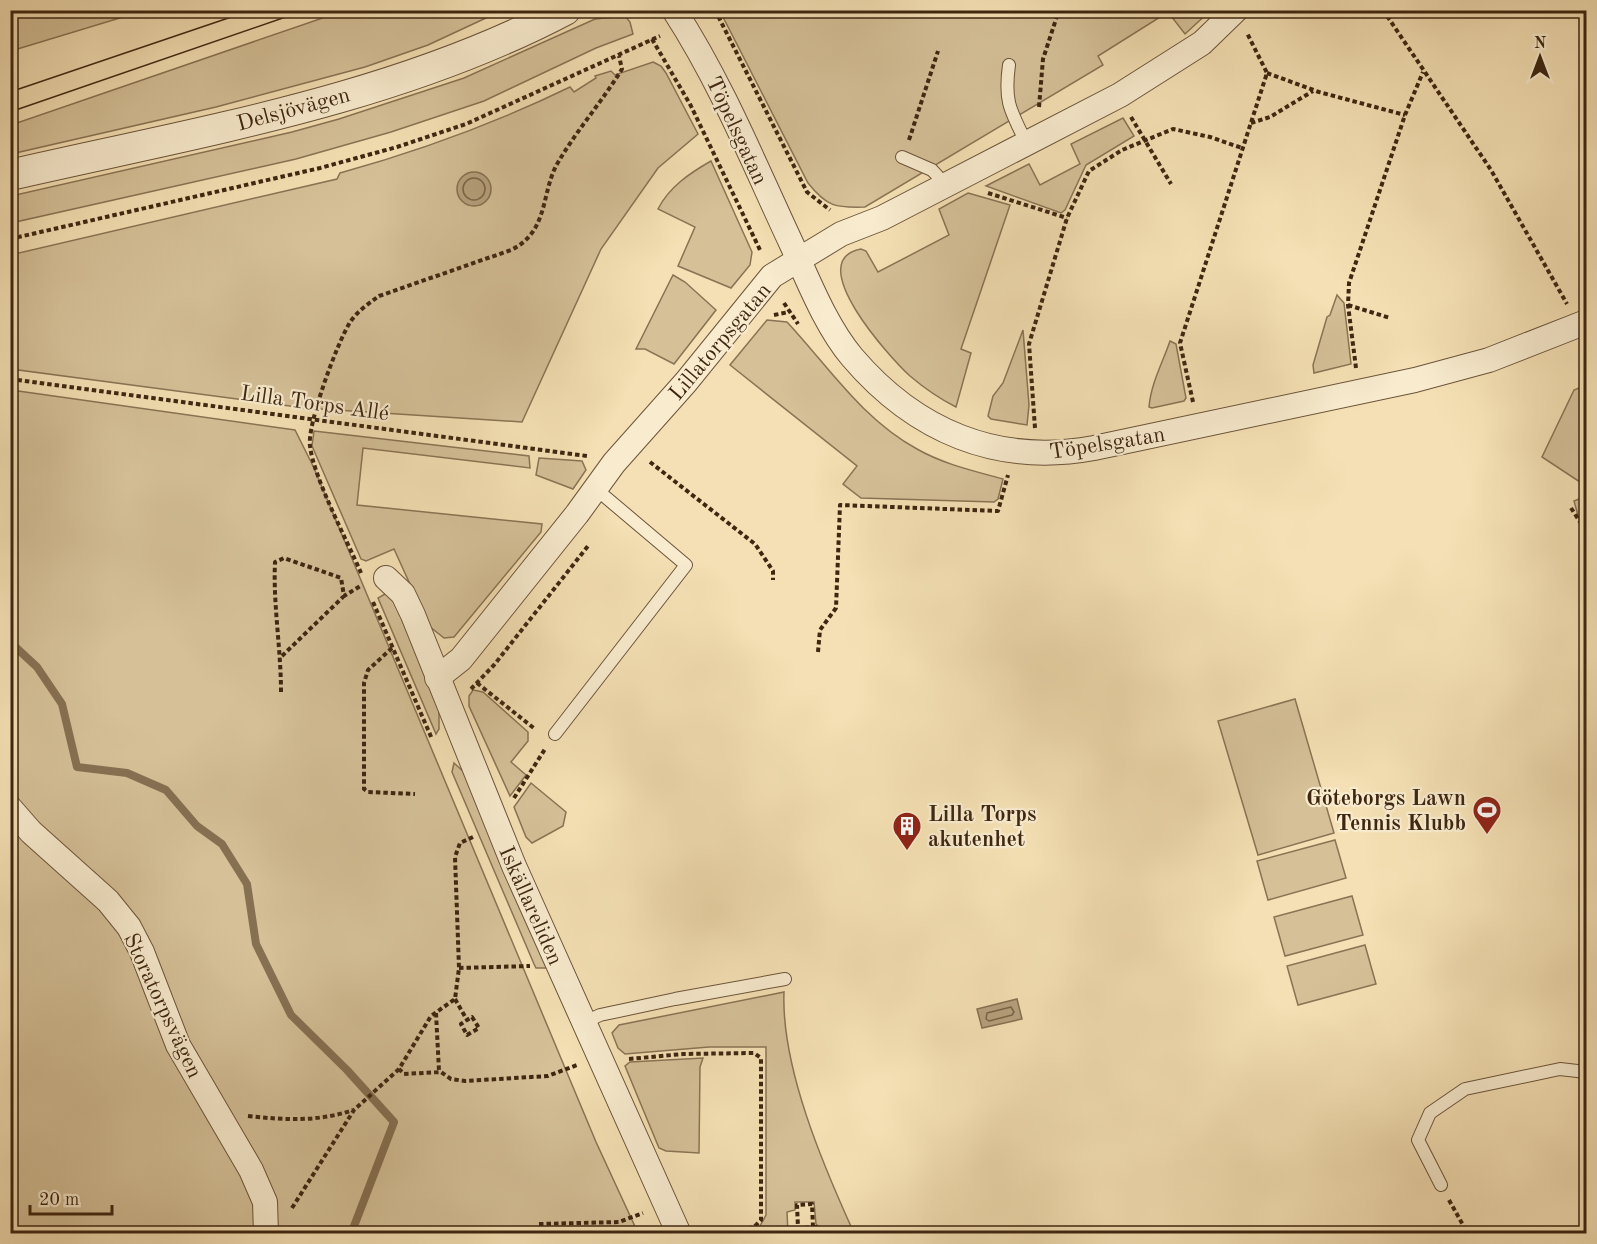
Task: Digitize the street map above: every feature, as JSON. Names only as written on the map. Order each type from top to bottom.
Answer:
[{"type":"street","name":"Delsjövägen","points":[[10,175],[299,108],[460,57],[524,32],[565,10]]},
{"type":"street","name":"Töpelsgatan","points":[[674,10],[706,62],[799,260],[851,356],[884,392],[910,412],[961,439],[1021,452],[1046,453],[1085,449],[1415,380],[1489,360],[1578,316]]},
{"type":"street","name":"Lillatorpsgatan","points":[[437,678],[461,658],[596,489],[614,463],[686,382],[772,276],[841,234],[882,218],[947,176],[1035,138],[1120,95],[1241,21]]},
{"type":"street","name":"Iskällareliden","points":[[378,586],[403,594],[514,866],[583,1023],[610,1059],[679,1233]]},
{"type":"street","name":"Storatorpsvägen","points":[[10,808],[31,832],[108,901],[129,927],[142,952],[178,1045],[251,1170],[265,1202],[266,1233]]},
{"type":"lane","points":[[1009,65],[1005,92],[1011,112],[1035,138]]},
{"type":"lane","points":[[902,157],[947,176]]},
{"type":"lane","points":[[553,737],[686,564],[596,489]]},
{"type":"lane","points":[[583,1023],[600,1015],[785,979]]},
{"type":"lane","points":[[1441,1185],[1418,1140],[1430,1113],[1465,1089],[1560,1069],[1587,1072]]},
{"type":"path","points":[[716,10],[794,170],[807,192],[835,213],[841,234]]},
{"type":"path","points":[[1035,138],[1043,59],[1059,10]]},
{"type":"path","points":[[1383,10],[1491,170],[1578,316]]},
{"type":"path","points":[[1241,21],[1267,73],[1314,90],[1405,115]]},
{"type":"path","points":[[10,239],[320,168],[397,147],[466,124],[652,39],[691,106],[789,312],[765,318]]},
{"type":"path","points":[[938,51],[908,141],[947,176],[1008,201],[1067,218]]},
{"type":"path","points":[[281,656],[344,596],[366,584],[312,456],[310,438],[314,418],[346,331],[364,307],[379,296],[511,250],[526,238],[543,212],[556,166],[622,69],[619,56]]},
{"type":"path","points":[[1367,369],[1356,372],[1348,305],[1349,283],[1405,115],[1423,72]]},
{"type":"path","points":[[1184,407],[1194,405],[1179,343],[1267,73]]},
{"type":"path","points":[[1250,123],[1270,117],[1314,90]]},
{"type":"path","points":[[1128,112],[1171,184]]},
{"type":"path","points":[[1035,435],[1029,344],[1067,218],[1089,171],[1144,139],[1173,129],[1210,137],[1242,148]]},
{"type":"path","points":[[1348,305],[1390,318]]},
{"type":"path","name":"Lilla Torps Allé","points":[[10,379],[598,457],[614,463]]},
{"type":"path","points":[[643,471],[651,461],[755,544],[773,572],[773,580]]},
{"type":"path","points":[[818,652],[820,630],[836,608],[840,505],[998,511],[1009,473]]},
{"type":"path","points":[[469,691],[566,575],[616,508]]},
{"type":"path","points":[[1571,508],[1587,531]]},
{"type":"path","points":[[281,692],[281,656],[274,588],[275,562],[284,558],[335,575],[341,578],[344,596]]},
{"type":"path","points":[[378,586],[392,648],[436,747]]},
{"type":"path","points":[[392,648],[368,670],[364,683],[364,789],[368,792],[415,794]]},
{"type":"path","points":[[477,683],[553,737],[516,796],[508,802]]},
{"type":"path","points":[[469,826],[477,847]]},
{"type":"path","points":[[467,1020],[455,999],[459,968],[455,857],[460,843],[473,837]]},
{"type":"path","points":[[459,968],[531,968],[525,957]]},
{"type":"path","points":[[291,1210],[354,1110],[399,1069],[431,1016],[455,999]]},
{"type":"path","points":[[436,1012],[439,1072]]},
{"type":"path","points":[[472,1017],[479,1028],[467,1035],[460,1024],[467,1020],[472,1017]]},
{"type":"path","points":[[399,1069],[404,1074],[439,1072],[451,1079],[465,1081],[548,1076],[610,1059],[683,1054],[754,1053],[761,1058],[761,1220],[754,1227],[722,1233]]},
{"type":"path","points":[[218,1112],[304,1120],[337,1116],[354,1110]]},
{"type":"path","points":[[1441,1185],[1468,1233]]},
{"type":"path","points":[[539,1224],[619,1222],[666,1204]]},
{"type":"path","points":[[813,1227],[812,1204],[798,1205],[798,1228],[813,1227],[822,1233]]},
{"type":"path","points":[[754,1227],[763,1233]]},
{"type":"shaded area","points":[[11,10],[143,10],[143,11],[11,51]]},
{"type":"shaded area","points":[[731,10],[1210,11],[1185,34],[1168,12],[1098,56],[1103,65],[865,207],[855,207],[839,206],[827,201],[808,183],[723,17]]},
{"type":"shaded area","points":[[343,11],[501,11],[428,45],[365,67],[216,107],[11,154],[11,125]]},
{"type":"shaded area","points":[[625,16],[630,22],[633,34],[596,48],[484,101],[391,132],[296,159],[11,223],[11,196],[292,132],[339,119],[464,78],[595,19]]},
{"type":"shaded area","points":[[653,62],[661,66],[666,73],[698,134],[658,168],[601,249],[522,422],[305,408],[11,369],[10,255],[337,179],[340,173],[457,135],[514,113],[570,87],[574,92],[596,78],[595,76],[611,71],[615,75]]},
{"type":"shaded area","points":[[1123,118],[1134,136],[1086,165],[1065,210],[1061,213],[986,186],[1029,164],[1040,185],[1080,164],[1071,144]]},
{"type":"shaded area","points":[[711,161],[752,252],[750,265],[731,288],[678,266],[695,227],[658,209],[681,181]]},
{"type":"shaded area","points":[[968,193],[1010,205],[961,349],[971,353],[956,407],[915,380],[886,351],[856,310],[845,290],[841,271],[845,257],[861,249],[866,251],[878,272],[949,235],[939,209]]},
{"type":"shaded area","points":[[673,275],[685,282],[716,310],[674,364],[645,349],[636,349]]},
{"type":"shaded area","points":[[1337,295],[1344,303],[1351,364],[1314,373],[1313,365],[1327,317],[1330,315]]},
{"type":"shaded area","points":[[767,320],[787,322],[847,391],[879,423],[897,437],[937,459],[1003,479],[998,499],[994,502],[861,498],[843,484],[857,466],[730,365]]},
{"type":"shaded area","points":[[1023,330],[1029,405],[1027,425],[991,419],[988,416],[993,396],[1003,383]]},
{"type":"shaded area","points":[[1170,341],[1176,344],[1186,398],[1184,401],[1152,408],[1149,407],[1152,390]]},
{"type":"shaded area","points":[[1586,385],[1586,486],[1542,457],[1574,390]]},
{"type":"shaded area","points":[[11,390],[295,430],[314,468],[596,1142],[638,1233],[11,1234]]},
{"type":"shaded area","points":[[314,431],[529,456],[530,468],[363,448],[357,505],[542,524],[541,532],[454,637],[444,638],[429,626],[394,549],[366,561],[361,559],[312,446]]},
{"type":"shaded area","points":[[539,458],[582,461],[586,470],[573,489],[536,475]]},
{"type":"shaded area","points":[[1586,496],[1586,544],[1574,501]]},
{"type":"shaded area","points":[[385,594],[392,595],[439,711],[439,729],[436,734],[378,598]]},
{"type":"shaded area","points":[[473,690],[483,692],[528,732],[528,741],[511,762],[526,775],[510,796],[469,706],[469,696]]},
{"type":"shaded area","points":[[1295,699],[1334,833],[1258,855],[1218,721]]},
{"type":"shaded area","points":[[454,763],[465,773],[548,968],[536,968],[534,964],[452,772]]},
{"type":"shaded area","points":[[531,783],[566,812],[563,826],[532,843],[526,837],[514,807]]},
{"type":"shaded area","points":[[1335,840],[1346,878],[1268,900],[1257,861]]},
{"type":"shaded area","points":[[1352,896],[1363,935],[1285,956],[1274,917]]},
{"type":"shaded area","points":[[1365,945],[1376,984],[1298,1005],[1287,966]]},
{"type":"shaded area","points":[[784,992],[789,1052],[806,1115],[817,1147],[854,1233],[826,1233],[816,1224],[814,1202],[795,1202],[795,1210],[787,1212],[788,1233],[768,1233],[760,1226],[766,1215],[766,1047],[709,1047],[625,1054],[618,1048],[612,1033],[619,1025]]},
{"type":"shaded area","points":[[703,1058],[700,1067],[699,1153],[666,1151],[659,1148],[625,1066],[630,1062]]},
{"type":"water","points":[[474,172],[486,177],[491,189],[486,201],[474,206],[462,201],[457,189],[462,177]]},
{"type":"water","points":[[1017,999],[1022,1019],[982,1028],[977,1009]]},
{"type":"waterway","points":[[10,642],[37,667],[62,704],[77,767],[127,773],[166,790],[197,826],[222,844],[247,884],[256,944],[291,1015],[347,1070],[394,1122],[351,1234]]},
{"type":"tram line","points":[[10,92],[252,10]]},
{"type":"tram line","points":[[10,112],[306,10]]},
{"type":"place","name":"Göteborgs Lawn Tennis Klubb","points":[[1487,836]]},
{"type":"place","name":"Lilla Torps akutenhet","points":[[907,852]]}]
